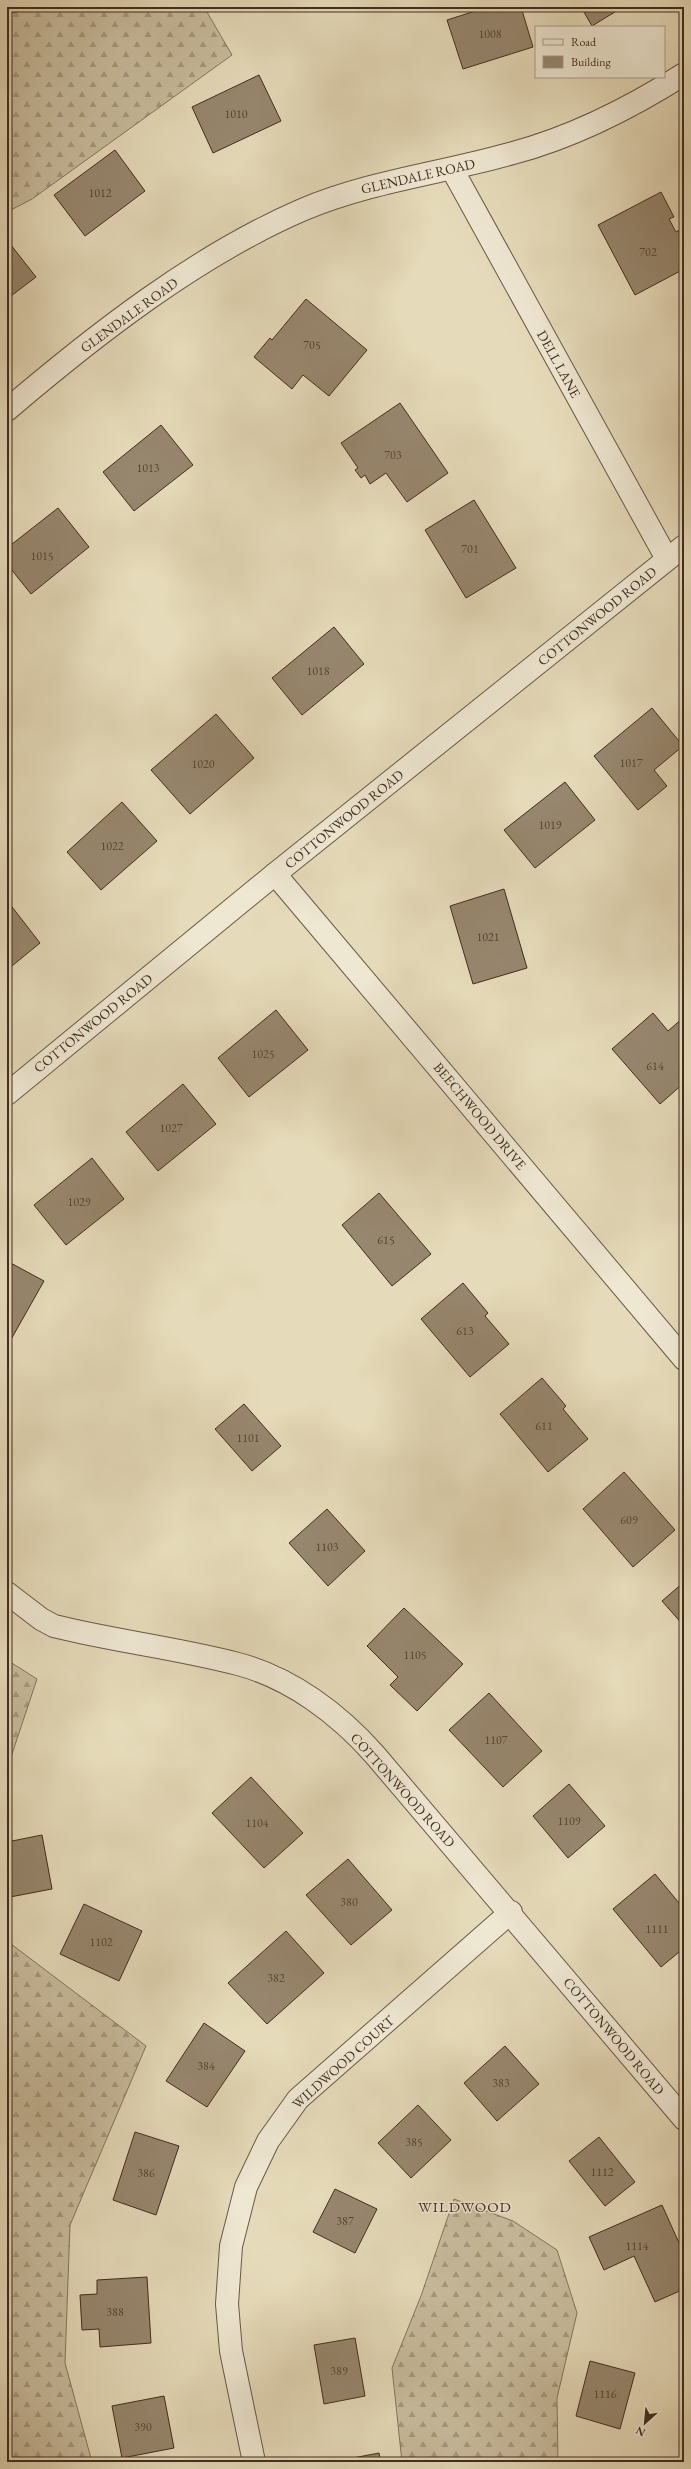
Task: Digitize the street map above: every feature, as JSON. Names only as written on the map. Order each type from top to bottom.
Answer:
[{"type":"street","name":"GLENDALE ROAD","points":[[7,410],[41,381],[164,288],[230,245],[303,210],[378,183],[452,169],[515,153],[588,126],[684,74]]},
{"type":"street","name":"DELL LANE","points":[[452,169],[667,559]]},
{"type":"street","name":"COTTONWOOD ROAD","points":[[7,1094],[275,874],[684,546]]},
{"type":"street","name":"BEECHWOOD DRIVE","points":[[275,874],[684,1359]]},
{"type":"street","name":"COTTONWOOD ROAD","points":[[7,1593],[41,1619],[54,1626],[239,1664],[288,1684],[323,1707],[362,1740],[511,1912],[684,2119]]},
{"type":"street","name":"WILDWOOD COURT","points":[[254,2462],[231,2351],[227,2304],[230,2246],[246,2187],[268,2140],[298,2099],[511,1912]]},
{"type":"green space","points":[[7,7],[204,7],[232,55],[32,199],[7,212]]},
{"type":"green space","points":[[7,1660],[37,1679],[7,1769]]},
{"type":"green space","points":[[7,1941],[146,2046],[70,2225],[65,2363],[92,2462],[7,2462]]},
{"type":"green space","points":[[454,2199],[513,2221],[557,2250],[577,2313],[557,2398],[558,2462],[402,2462],[392,2368],[421,2296]]},
{"type":"building","points":[[488,7],[521,7],[533,47],[463,69],[447,20]]},
{"type":"building","points":[[581,7],[623,7],[592,26]]},
{"type":"building","points":[[259,75],[281,121],[213,153],[192,107]]},
{"type":"building","points":[[115,150],[145,191],[85,236],[54,195]]},
{"type":"building","points":[[661,192],[674,217],[669,219],[676,232],[681,229],[684,235],[684,269],[635,295],[598,225]]},
{"type":"building","points":[[7,240],[36,277],[7,299]]},
{"type":"building","points":[[306,299],[367,350],[329,396],[303,375],[292,389],[254,357],[270,338],[272,340]]},
{"type":"building","points":[[400,403],[448,473],[407,502],[386,473],[370,484],[365,475],[361,478],[355,470],[358,468],[341,443]]},
{"type":"building","points":[[161,425],[193,465],[134,511],[103,472]]},
{"type":"building","points":[[474,500],[516,568],[466,598],[425,530]]},
{"type":"building","points":[[58,508],[89,547],[31,594],[7,564],[7,548]]},
{"type":"building","points":[[334,627],[364,664],[302,715],[272,678]]},
{"type":"building","points":[[652,708],[683,746],[654,770],[667,786],[638,810],[594,756]]},
{"type":"building","points":[[216,714],[254,758],[190,814],[151,770]]},
{"type":"building","points":[[565,782],[595,820],[535,868],[504,830]]},
{"type":"building","points":[[122,802],[157,841],[101,890],[67,852]]},
{"type":"building","points":[[504,889],[527,968],[473,984],[450,906]]},
{"type":"building","points":[[9,903],[40,943],[7,970],[7,905]]},
{"type":"building","points":[[276,1010],[308,1050],[249,1097],[218,1058]]},
{"type":"building","points":[[653,1013],[668,1031],[684,1017],[684,1083],[660,1104],[612,1049]]},
{"type":"building","points":[[183,1084],[216,1124],[158,1171],[126,1132]]},
{"type":"building","points":[[92,1158],[124,1199],[66,1245],[34,1205]]},
{"type":"building","points":[[379,1193],[431,1254],[392,1286],[342,1225]]},
{"type":"building","points":[[7,1261],[44,1281],[9,1343],[7,1342]]},
{"type":"building","points":[[463,1283],[488,1313],[485,1316],[509,1344],[470,1377],[421,1319]]},
{"type":"building","points":[[542,1378],[566,1406],[563,1409],[588,1439],[548,1472],[500,1414]]},
{"type":"building","points":[[244,1404],[281,1446],[252,1471],[215,1429]]},
{"type":"building","points":[[624,1472],[675,1530],[633,1567],[583,1509]]},
{"type":"building","points":[[327,1509],[365,1551],[328,1586],[289,1543]]},
{"type":"building","points":[[684,1582],[684,1626],[662,1601]]},
{"type":"building","points":[[404,1608],[463,1664],[417,1711],[390,1685],[398,1677],[367,1646]]},
{"type":"building","points":[[489,1693],[542,1751],[503,1787],[449,1730]]},
{"type":"building","points":[[251,1777],[303,1833],[264,1868],[212,1813]]},
{"type":"building","points":[[569,1784],[605,1826],[568,1858],[533,1816]]},
{"type":"building","points":[[42,1835],[52,1889],[10,1897],[7,1882],[7,1842]]},
{"type":"building","points":[[348,1859],[392,1910],[351,1945],[306,1895]]},
{"type":"building","points":[[655,1874],[684,1909],[684,1948],[661,1967],[613,1909]]},
{"type":"building","points":[[84,1904],[142,1931],[119,1981],[60,1954]]},
{"type":"building","points":[[286,1931],[324,1973],[267,2024],[228,1983]]},
{"type":"building","points":[[204,2023],[245,2051],[207,2107],[166,2081]]},
{"type":"building","points":[[505,2046],[539,2084],[497,2121],[464,2083]]},
{"type":"building","points":[[418,2105],[451,2140],[411,2178],[378,2143]]},
{"type":"building","points":[[135,2132],[179,2146],[156,2215],[113,2200]]},
{"type":"building","points":[[599,2137],[635,2182],[605,2206],[569,2161]]},
{"type":"building","points":[[335,2189],[377,2209],[355,2253],[313,2232]]},
{"type":"building","points":[[662,2205],[684,2254],[684,2289],[655,2302],[634,2256],[604,2270],[589,2237]]},
{"type":"building","points":[[147,2277],[151,2343],[100,2347],[99,2329],[82,2330],[80,2295],[97,2294],[97,2280]]},
{"type":"building","points":[[355,2338],[365,2396],[324,2404],[314,2345]]},
{"type":"building","points":[[590,2361],[635,2373],[620,2429],[576,2416]]},
{"type":"building","points":[[164,2396],[174,2448],[122,2458],[112,2406]]},
{"type":"building","points":[[379,2453],[381,2462],[337,2462],[337,2461]]},
{"type":"waterway","points":[[7,9],[15,7]]},
{"type":"district","name":"WILDWOOD","points":[[465,2206]]}]
